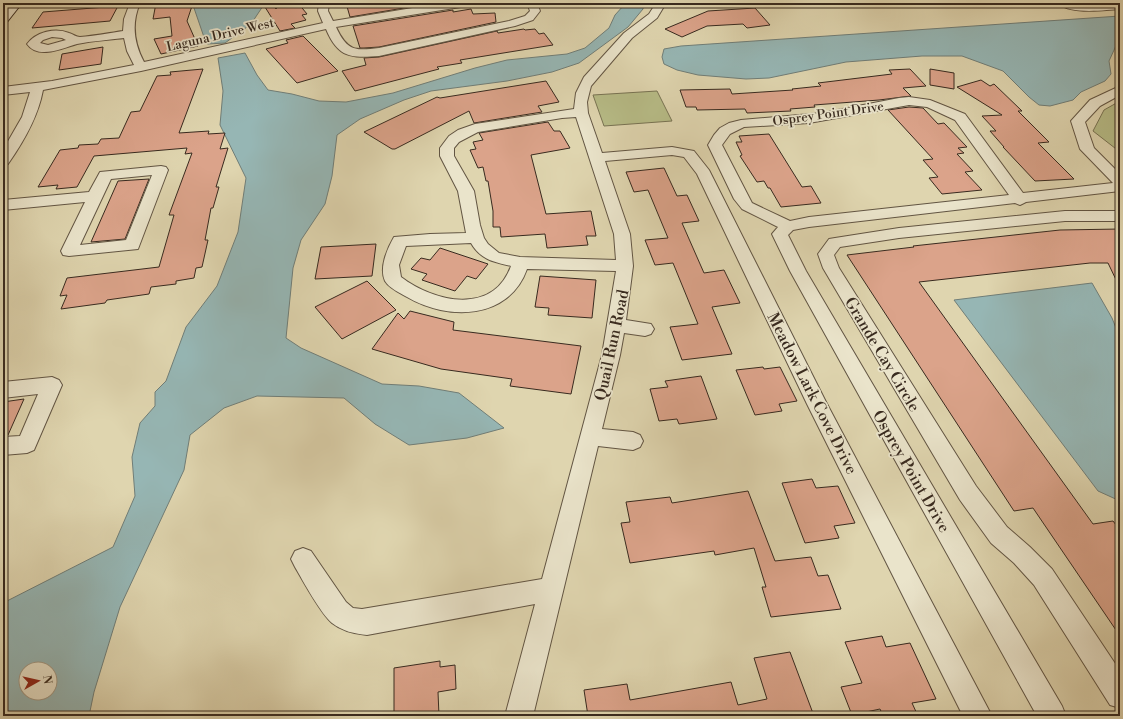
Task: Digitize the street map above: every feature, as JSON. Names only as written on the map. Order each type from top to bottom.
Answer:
[{"type":"street","points":[[135,3],[129,16],[128,34],[134,56],[141,67]]},
{"type":"street","points":[[324,3],[323,11],[333,33],[345,49],[356,54],[368,54],[393,50],[444,37],[511,24],[529,18],[535,11],[532,3]]},
{"type":"street","name":"Laguna Drive West","points":[[3,91],[37,87],[141,67],[330,24],[399,12],[467,3]]},
{"type":"street","name":"Quail Run Road","points":[[519,716],[525,698],[611,355],[625,266],[622,234],[581,113],[581,94],[588,80],[627,37],[655,14],[660,8],[661,3]]},
{"type":"street","points":[[1064,3],[1071,6],[1086,8],[1120,6]]},
{"type":"street","points":[[3,19],[11,6]]},
{"type":"street","points":[[76,41],[96,40],[128,34]]},
{"type":"street","points":[[3,161],[30,116],[35,102],[37,87]]},
{"type":"street","points":[[1120,90],[1095,103],[1078,121],[1087,149],[1120,182]]},
{"type":"street","name":"Osprey Point Drive","points":[[1020,200],[966,123],[953,113],[930,104],[909,101],[840,114],[803,119],[750,122],[736,125],[726,131],[718,137],[715,145],[747,206],[788,226],[780,234],[798,271],[1052,716]]},
{"type":"street","points":[[581,113],[562,114],[490,125],[463,133],[454,139],[447,148],[447,156],[466,192],[476,238],[482,248],[494,257],[520,263],[625,266]]},
{"type":"street","name":"Meadow Lark Cove Drive","points":[[596,158],[672,151],[689,154],[704,173],[817,404],[978,716]]},
{"type":"street","points":[[161,170],[132,245],[69,251],[95,196],[105,175],[161,170]]},
{"type":"street","points":[[788,226],[808,222],[1020,200],[1120,187]]},
{"type":"street","points":[[3,204],[95,196]]},
{"type":"street","name":"Grande Cay Circle","points":[[1120,216],[1065,216],[899,233],[835,243],[826,254],[831,268],[968,493],[999,535],[1022,555],[1043,577],[1120,695]]},
{"type":"street","points":[[476,238],[430,238],[400,241],[391,265],[393,279],[402,288],[434,302],[456,306],[475,306],[494,300],[509,288],[520,263]]},
{"type":"street","points":[[616,326],[645,329]]},
{"type":"street","points":[[3,390],[52,385],[27,444],[3,446]]},
{"type":"street","points":[[591,437],[633,441]]},
{"type":"street","points":[[303,559],[337,611],[344,618],[355,622],[367,622],[552,589]]},
{"type":"green space","points":[[657,91],[672,121],[604,126],[593,95]]},
{"type":"green space","points":[[1120,101],[1120,152],[1093,131],[1104,110]]},
{"type":"water","points":[[196,3],[265,3],[251,24],[225,43],[208,44],[206,43],[194,8]]},
{"type":"water","points":[[623,3],[644,3],[643,9],[628,27],[579,63],[552,72],[507,81],[431,91],[404,100],[360,119],[337,135],[332,176],[325,204],[301,240],[293,268],[286,338],[301,348],[382,384],[419,386],[459,393],[504,428],[467,438],[409,445],[375,424],[344,398],[257,396],[224,408],[190,435],[184,470],[120,607],[94,692],[89,716],[3,716],[3,603],[113,547],[135,496],[132,457],[140,423],[155,406],[155,392],[166,381],[186,327],[217,286],[238,232],[246,178],[220,125],[223,91],[218,58],[245,53],[257,75],[268,90],[319,101],[346,102],[393,93],[475,68],[507,60],[567,54],[585,48],[609,28],[615,15],[624,5]]},
{"type":"water","points":[[1120,16],[1120,37],[1109,61],[1111,74],[1105,81],[1081,92],[1073,100],[1050,106],[1039,105],[1003,71],[962,56],[922,56],[846,62],[769,78],[746,79],[698,75],[677,70],[664,64],[662,57],[664,49],[681,46]]},
{"type":"water","points":[[1092,283],[1112,318],[1120,338],[1120,501],[1098,491],[954,300]]},
{"type":"building","points":[[156,3],[188,3],[187,7],[192,6],[187,21],[198,46],[161,54],[154,39],[172,36],[170,17],[153,19]]},
{"type":"building","points":[[270,3],[276,9],[281,3],[298,3],[307,14],[302,15],[306,20],[291,24],[295,28],[280,31],[265,7]]},
{"type":"building","points":[[346,3],[434,3],[350,17]]},
{"type":"building","points":[[118,6],[110,21],[32,28],[43,12]]},
{"type":"building","points":[[755,8],[770,25],[747,28],[743,24],[707,26],[682,37],[665,29],[708,11]]},
{"type":"building","points":[[471,9],[473,14],[495,13],[496,22],[379,47],[364,48],[360,48],[353,26],[453,10],[453,12]]},
{"type":"building","points":[[535,29],[539,34],[544,33],[553,45],[460,60],[462,63],[437,67],[439,69],[355,91],[342,71],[366,65],[364,58],[379,57],[497,31],[498,33]]},
{"type":"building","points":[[303,36],[338,71],[297,83],[266,49],[288,43],[286,40]]},
{"type":"building","points":[[103,47],[101,64],[59,70],[62,54]]},
{"type":"building","points":[[203,69],[179,133],[209,131],[208,134],[225,133],[220,149],[228,148],[216,187],[219,187],[213,208],[211,208],[205,240],[208,240],[202,267],[196,268],[194,278],[176,281],[176,284],[151,287],[149,294],[107,300],[105,303],[61,309],[67,295],[60,296],[67,278],[159,267],[174,215],[169,215],[192,153],[185,154],[187,148],[94,156],[77,187],[56,189],[58,185],[38,187],[60,150],[78,148],[79,145],[98,144],[101,139],[119,138],[131,112],[140,111],[157,76],[171,75],[170,72]]},
{"type":"building","points":[[910,69],[926,86],[903,88],[911,96],[814,105],[815,107],[790,109],[791,111],[747,113],[745,109],[697,110],[696,107],[686,107],[680,90],[730,89],[732,94],[793,90],[792,89],[821,86],[818,83],[892,74],[889,70]]},
{"type":"building","points":[[930,69],[954,73],[954,89],[930,85]]},
{"type":"building","points":[[981,80],[990,86],[994,84],[1022,111],[1018,111],[1049,142],[1038,143],[1074,179],[1035,181],[1003,147],[990,131],[996,131],[982,116],[1002,115],[957,87]]},
{"type":"building","points":[[546,81],[559,102],[538,106],[542,112],[474,123],[469,111],[395,149],[392,149],[364,132],[437,97],[440,98]]},
{"type":"building","points":[[909,107],[923,108],[938,124],[944,123],[967,147],[958,148],[964,153],[957,154],[973,171],[965,172],[982,190],[942,194],[929,178],[938,177],[923,160],[933,159],[888,110]]},
{"type":"building","points":[[548,122],[554,131],[560,131],[570,148],[531,155],[546,214],[591,211],[596,236],[586,236],[588,245],[547,248],[545,234],[501,237],[500,227],[493,227],[493,211],[488,181],[486,181],[483,167],[478,168],[470,150],[476,149],[473,142],[483,140],[479,133]]},
{"type":"building","points":[[769,134],[802,187],[811,186],[821,203],[781,207],[764,181],[757,182],[740,156],[742,155],[736,142],[742,142],[739,136]]},
{"type":"building","points":[[664,168],[677,196],[687,195],[699,221],[682,223],[704,273],[724,270],[740,303],[712,307],[732,354],[682,360],[670,327],[698,324],[673,263],[655,265],[645,240],[668,238],[648,190],[634,192],[626,172]]},
{"type":"building","points":[[149,179],[125,239],[91,242],[118,181]]},
{"type":"building","points":[[1120,229],[1120,288],[1108,263],[1090,263],[919,282],[1093,524],[1113,521],[1120,530],[1120,636],[1033,508],[1014,511],[847,255],[914,247],[913,246],[1060,230]]},
{"type":"building","points":[[376,244],[372,276],[315,279],[321,247]]},
{"type":"building","points":[[440,248],[488,264],[476,279],[467,276],[455,291],[422,280],[427,274],[411,269],[421,258],[430,260]]},
{"type":"building","points":[[540,276],[596,280],[592,318],[548,315],[549,308],[535,307]]},
{"type":"building","points":[[367,281],[396,310],[342,339],[315,307]]},
{"type":"building","points":[[410,311],[454,322],[453,330],[581,346],[571,394],[510,386],[512,379],[441,369],[372,349],[398,313],[404,319]]},
{"type":"building","points":[[763,367],[764,369],[780,367],[797,401],[779,404],[782,411],[755,415],[736,370]]},
{"type":"building","points":[[701,376],[717,419],[679,424],[677,419],[659,421],[650,389],[668,387],[665,381]]},
{"type":"building","points":[[24,399],[8,435],[3,436],[3,402]]},
{"type":"building","points":[[812,479],[816,488],[838,486],[855,523],[834,526],[839,538],[805,543],[782,483]]},
{"type":"building","points":[[748,491],[775,561],[811,557],[818,576],[828,575],[841,609],[771,617],[762,587],[766,587],[754,548],[715,555],[714,551],[630,563],[621,523],[630,522],[626,502],[670,497],[672,503]]},
{"type":"building","points":[[882,636],[886,647],[910,643],[936,699],[912,703],[918,716],[883,716],[880,709],[852,715],[841,687],[862,683],[845,642]]},
{"type":"building","points":[[790,652],[814,716],[588,716],[584,690],[627,684],[630,700],[731,682],[738,705],[767,699],[754,658]]},
{"type":"building","points":[[440,661],[440,667],[455,665],[456,689],[438,692],[439,716],[394,716],[394,668]]}]
